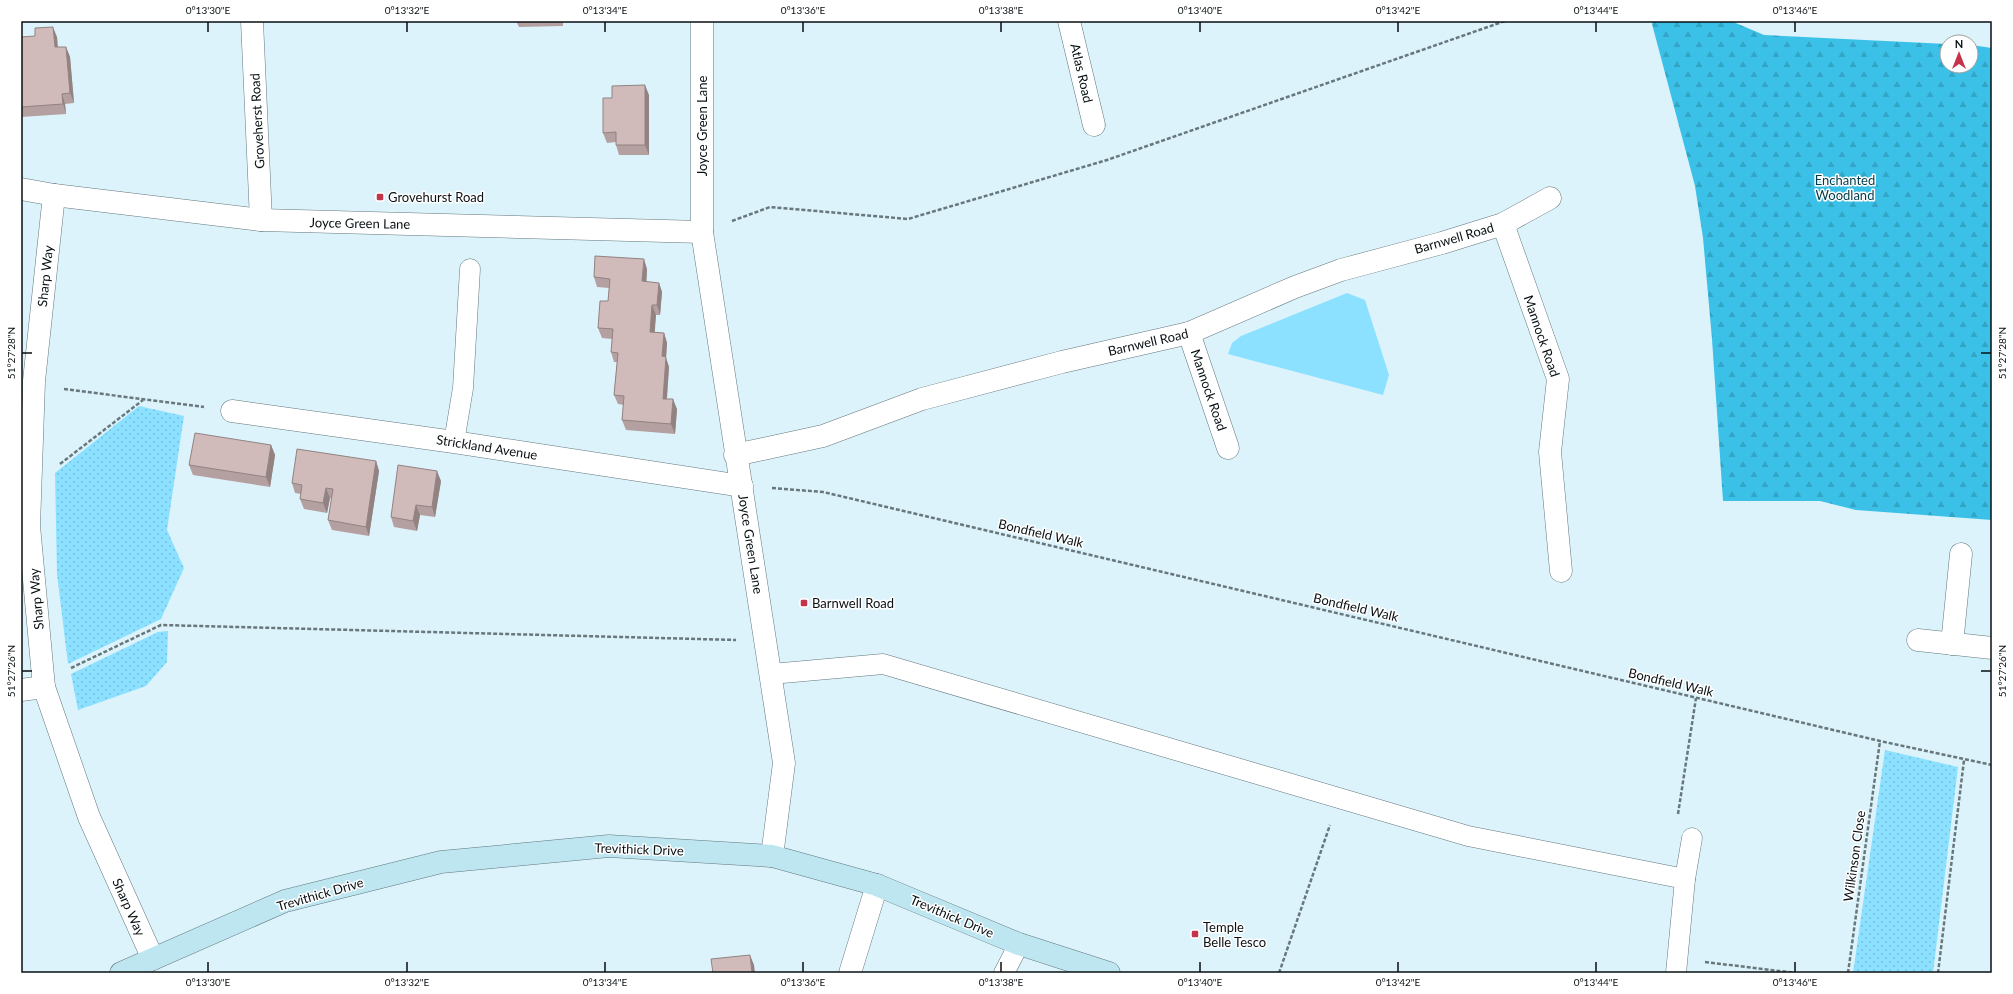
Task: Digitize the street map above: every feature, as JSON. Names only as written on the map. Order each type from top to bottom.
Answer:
[{"type":"street","name":"Groveherst Road","points":[[252,21],[261,220]]},
{"type":"street","name":"Joyce Green Lane","points":[[702,21],[702,232],[735,455],[742,486],[784,763],[772,856]]},
{"type":"street","name":"Atlas Road","points":[[1069,21],[1094,125]]},
{"type":"street","name":"Joyce Green Lane","points":[[21,189],[54,195],[261,220],[702,232]]},
{"type":"street","name":"Sharp Way","points":[[54,195],[27,380],[30,487],[29,526],[44,687],[89,817],[152,959]]},
{"type":"street","name":"Barnwell Road","points":[[735,455],[823,436],[886,411],[930,397],[1062,362],[1189,333],[1341,270],[1442,243],[1503,224],[1550,198]]},
{"type":"street","name":"Mannock Road","points":[[1503,224],[1558,379],[1550,452],[1561,571]]},
{"type":"street","name":"Mannock Road","points":[[1189,333],[1228,448]]},
{"type":"street","name":"Strickland Avenue","points":[[232,411],[454,442],[742,486]]},
{"type":"street","points":[[1952,644],[1961,554]]},
{"type":"street","points":[[1918,640],[1992,648]]},
{"type":"street","points":[[21,690],[44,687]]},
{"type":"street","name":"Trevithick Drive","points":[[121,973],[285,901],[441,862],[610,846],[772,856],[877,885],[1018,944],[1109,973]]},
{"type":"street","points":[[850,973],[877,885]]},
{"type":"lane","points":[[454,442],[463,388],[470,269]]},
{"type":"lane","points":[[771,674],[883,664],[1468,836],[1685,879]]},
{"type":"lane","points":[[1676,966],[1685,879],[1692,838]]},
{"type":"lane","points":[[1004,973],[1018,944]]},
{"type":"path","points":[[27,380],[54,387],[232,411]]},
{"type":"path","points":[[30,487],[143,399]]},
{"type":"path","name":"Bondfield Walk","points":[[742,486],[823,492],[1696,698],[1992,766]]},
{"type":"path","points":[[44,687],[69,669],[162,625],[766,641]]},
{"type":"path","points":[[1692,838],[1675,835],[1696,698]]},
{"type":"path","name":"Wilkinson Close","points":[[1848,973],[1880,741]]},
{"type":"path","points":[[1938,973],[1964,760]]},
{"type":"path","points":[[1279,973],[1339,798]]},
{"type":"path","points":[[1676,966],[1796,973]]},
{"type":"shaded area","points":[[1347,293],[1365,300],[1389,375],[1383,395],[1228,354],[1232,343],[1241,336]]},
{"type":"shaded area","points":[[139,406],[184,416],[167,530],[184,568],[161,619],[68,664],[57,574],[55,473]]},
{"type":"shaded area","points":[[168,631],[167,662],[146,686],[78,710],[71,674],[158,632]]},
{"type":"shaded area","points":[[1885,750],[1958,767],[1933,973],[1853,973]]},
{"type":"green space","name":"Enchanted Woodland","points":[[1653,21],[1731,21],[1764,35],[1939,44],[1939,74],[1979,74],[1979,46],[1992,48],[1992,520],[1856,510],[1820,501],[1723,501],[1712,339],[1703,238],[1695,186],[1652,24]]},
{"type":"building","points":[[53,27],[55,47],[66,47],[70,93],[62,94],[63,104],[21,107],[21,37],[35,36],[35,28]]},
{"type":"building","points":[[645,85],[645,145],[616,145],[616,132],[603,133],[603,98],[612,98],[612,86]]},
{"type":"building","points":[[595,256],[644,259],[642,281],[659,283],[657,305],[652,305],[650,332],[664,333],[662,356],[666,357],[663,399],[673,399],[671,424],[622,420],[624,396],[614,395],[618,353],[611,352],[613,329],[598,328],[600,301],[608,301],[610,279],[594,277]]},
{"type":"building","points":[[195,433],[271,445],[266,477],[189,465]]},
{"type":"building","points":[[297,449],[376,461],[366,527],[328,520],[333,489],[326,488],[323,503],[300,499],[302,485],[292,483]]},
{"type":"building","points":[[398,465],[437,471],[432,507],[416,505],[413,521],[391,517]]},
{"type":"building","points":[[750,955],[752,973],[713,973],[711,959]]},
{"type":"place","name":"Grovehurst Road","points":[[380,197]]},
{"type":"place","name":"Barnwell Road","points":[[804,603]]},
{"type":"place","name":"Temple Belle Tesco","points":[[1195,934]]}]
